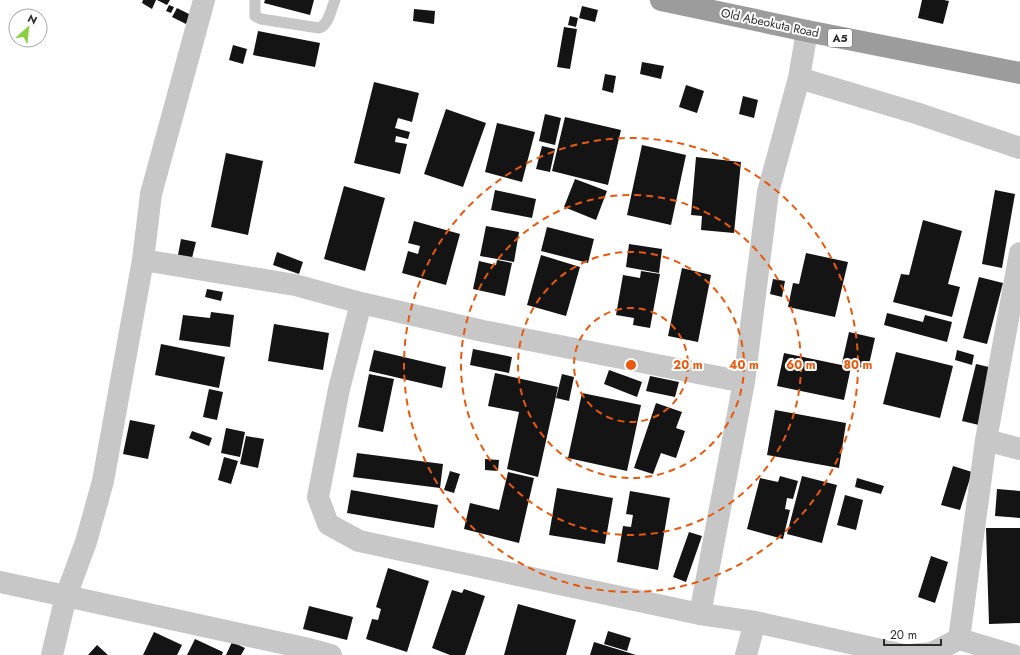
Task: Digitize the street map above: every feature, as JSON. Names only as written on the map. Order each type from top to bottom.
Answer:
[{"type":"highway","name":"Old Abeokuta Road","points":[[669,1],[807,31],[1020,73]]},
{"type":"street","points":[[52,655],[66,596],[86,542],[103,481],[143,260],[151,194],[204,0]]},
{"type":"street","points":[[700,614],[744,382],[768,192],[799,78],[807,31]]},
{"type":"street","points":[[799,78],[916,113],[1020,148]]},
{"type":"street","points":[[959,639],[986,440],[1020,253]]},
{"type":"street","points":[[143,260],[295,285],[483,331],[744,382]]},
{"type":"street","points":[[361,302],[339,389],[318,497],[328,524],[358,541],[700,614],[755,622],[904,655]]},
{"type":"street","points":[[986,440],[1020,448]]},
{"type":"street","points":[[0,582],[331,655]]},
{"type":"street","points":[[746,655],[755,622]]},
{"type":"street","points":[[910,655],[932,653],[959,639],[1013,655]]},
{"type":"lane","points":[[255,0],[255,16],[261,20],[319,28],[323,27],[327,21],[335,0]]},
{"type":"building","points":[[143,0],[156,0],[152,9],[142,3]]},
{"type":"building","points":[[157,0],[170,0],[167,5]]},
{"type":"building","points":[[265,0],[314,0],[310,15],[264,3]]},
{"type":"building","points":[[922,0],[949,1],[943,24],[918,18]]},
{"type":"building","points":[[169,5],[174,7],[171,13],[166,11]]},
{"type":"building","points":[[582,6],[598,10],[595,22],[579,18]]},
{"type":"building","points":[[177,8],[191,15],[186,24],[172,17]]},
{"type":"building","points":[[414,9],[435,11],[434,24],[413,21]]},
{"type":"building","points":[[570,16],[578,18],[576,27],[568,25]]},
{"type":"building","points":[[564,27],[577,29],[570,69],[557,67]]},
{"type":"building","points":[[258,31],[320,43],[315,67],[253,55]]},
{"type":"building","points":[[233,45],[247,49],[243,64],[229,60]]},
{"type":"building","points":[[642,62],[664,66],[661,79],[640,74]]},
{"type":"building","points":[[605,74],[616,76],[613,93],[602,90]]},
{"type":"building","points":[[374,82],[419,93],[412,122],[398,118],[395,128],[410,132],[408,139],[396,136],[395,142],[407,144],[400,174],[354,163]]},
{"type":"building","points":[[686,85],[704,91],[697,113],[679,107]]},
{"type":"building","points":[[743,96],[758,100],[754,118],[739,114]]},
{"type":"building","points":[[446,109],[486,123],[463,187],[424,174]]},
{"type":"building","points":[[545,114],[561,118],[555,145],[539,141]]},
{"type":"building","points":[[565,117],[621,130],[608,185],[552,171]]},
{"type":"building","points":[[497,123],[535,132],[522,182],[485,172]]},
{"type":"building","points":[[642,145],[686,155],[671,225],[627,215]]},
{"type":"building","points":[[542,146],[555,149],[550,172],[536,169]]},
{"type":"building","points":[[226,153],[263,161],[248,235],[211,227]]},
{"type":"building","points":[[696,157],[741,162],[734,233],[701,230],[702,216],[691,215]]},
{"type":"building","points":[[575,179],[607,191],[596,220],[564,207]]},
{"type":"building","points":[[344,186],[385,198],[365,271],[324,259]]},
{"type":"building","points":[[495,190],[536,199],[532,218],[491,210]]},
{"type":"building","points":[[995,190],[1015,194],[1002,268],[982,264]]},
{"type":"building","points":[[923,220],[962,231],[948,284],[960,287],[952,317],[893,302],[901,274],[909,275]]},
{"type":"building","points":[[414,221],[460,234],[446,285],[402,273],[408,251],[418,254],[420,246],[408,243]]},
{"type":"building","points":[[486,226],[519,232],[514,262],[480,256]]},
{"type":"building","points":[[547,227],[594,239],[588,263],[541,251]]},
{"type":"building","points":[[181,239],[196,242],[192,258],[178,255]]},
{"type":"building","points":[[629,244],[662,249],[659,273],[626,267]]},
{"type":"building","points":[[277,252],[303,262],[299,274],[273,265]]},
{"type":"building","points":[[806,253],[848,262],[835,317],[788,307],[793,283],[799,284]]},
{"type":"building","points":[[541,255],[580,267],[566,316],[527,305]]},
{"type":"building","points":[[497,260],[512,263],[505,296],[473,289],[479,261],[496,265]]},
{"type":"building","points":[[682,268],[711,275],[698,342],[668,336]]},
{"type":"building","points":[[641,271],[660,274],[650,328],[633,325],[634,318],[616,315],[623,275],[640,278]]},
{"type":"building","points":[[979,277],[1003,283],[987,344],[963,338]]},
{"type":"building","points":[[773,279],[785,281],[782,297],[770,294]]},
{"type":"building","points":[[207,289],[223,292],[221,301],[205,297]]},
{"type":"building","points":[[211,312],[234,315],[230,347],[179,340],[183,315],[210,318]]},
{"type":"building","points":[[887,313],[923,322],[925,315],[952,322],[947,342],[884,325]]},
{"type":"building","points":[[274,324],[329,333],[323,370],[268,361]]},
{"type":"building","points":[[849,332],[875,338],[868,369],[842,363]]},
{"type":"building","points":[[161,344],[225,357],[219,388],[155,375]]},
{"type":"building","points":[[473,349],[512,357],[509,373],[470,365]]},
{"type":"building","points":[[374,350],[446,367],[442,388],[369,371]]},
{"type":"building","points":[[957,350],[974,355],[972,365],[955,360]]},
{"type":"building","points":[[896,352],[953,366],[940,418],[883,404]]},
{"type":"building","points":[[784,353],[851,367],[844,400],[777,386]]},
{"type":"building","points":[[976,364],[993,368],[979,425],[962,421]]},
{"type":"building","points":[[609,370],[642,382],[637,397],[604,384]]},
{"type":"building","points":[[495,373],[558,387],[538,477],[507,469],[519,412],[488,406]]},
{"type":"building","points":[[369,374],[394,379],[383,432],[358,427]]},
{"type":"building","points":[[562,374],[574,377],[569,401],[556,398]]},
{"type":"building","points":[[650,376],[679,382],[675,397],[646,391]]},
{"type":"building","points":[[209,389],[223,392],[217,420],[203,417]]},
{"type":"building","points":[[582,393],[641,405],[627,471],[568,458]]},
{"type":"building","points":[[656,403],[682,412],[676,428],[685,431],[676,458],[661,453],[653,474],[634,468]]},
{"type":"building","points":[[775,410],[846,423],[839,468],[767,455]]},
{"type":"building","points":[[130,420],[155,425],[148,459],[123,454]]},
{"type":"building","points":[[226,428],[245,432],[240,457],[221,453]]},
{"type":"building","points":[[192,431],[212,438],[209,446],[189,438]]},
{"type":"building","points":[[246,436],[264,439],[258,468],[240,464]]},
{"type":"building","points":[[357,453],[443,464],[440,488],[353,477]]},
{"type":"building","points":[[224,457],[238,461],[231,484],[218,480]]},
{"type":"building","points":[[485,459],[499,460],[498,471],[485,470]]},
{"type":"building","points":[[953,466],[972,472],[960,510],[941,505]]},
{"type":"building","points":[[450,471],[460,474],[454,493],[444,490]]},
{"type":"building","points":[[508,472],[534,478],[519,543],[464,529],[470,503],[499,510]]},
{"type":"building","points":[[780,476],[798,481],[793,499],[787,498],[785,509],[790,510],[783,539],[747,529],[760,478],[778,482]]},
{"type":"building","points":[[802,476],[837,485],[822,543],[787,534]]},
{"type":"building","points":[[857,478],[884,486],[881,494],[855,487]]},
{"type":"building","points":[[557,488],[613,498],[605,544],[549,535]]},
{"type":"building","points":[[997,489],[1020,491],[1020,518],[995,516]]},
{"type":"building","points":[[351,490],[438,505],[434,528],[347,513]]},
{"type":"building","points":[[630,491],[670,498],[658,570],[617,562],[623,526],[631,527],[633,515],[626,514]]},
{"type":"building","points":[[845,495],[863,500],[856,530],[837,525]]},
{"type":"building","points":[[986,528],[1020,528],[1020,623],[989,624]]},
{"type":"building","points":[[689,532],[702,536],[686,582],[673,577]]},
{"type":"building","points":[[931,556],[948,562],[935,603],[918,597]]},
{"type":"building","points":[[388,568],[429,581],[407,652],[366,639],[372,619],[378,620],[381,609],[376,607]]},
{"type":"building","points":[[464,589],[485,596],[465,655],[450,655],[432,648],[452,590],[462,593]]},
{"type":"building","points":[[518,604],[576,620],[566,655],[504,655]]},
{"type":"building","points":[[309,606],[353,617],[347,640],[303,629]]},
{"type":"building","points":[[608,631],[631,638],[627,651],[604,644]]},
{"type":"building","points":[[154,632],[182,645],[177,655],[143,655]]},
{"type":"building","points":[[195,639],[223,652],[222,655],[187,655]]},
{"type":"building","points":[[232,642],[245,648],[241,655],[226,655]]},
{"type":"building","points":[[594,642],[636,655],[590,655]]},
{"type":"building","points":[[97,645],[108,655],[88,655]]}]
